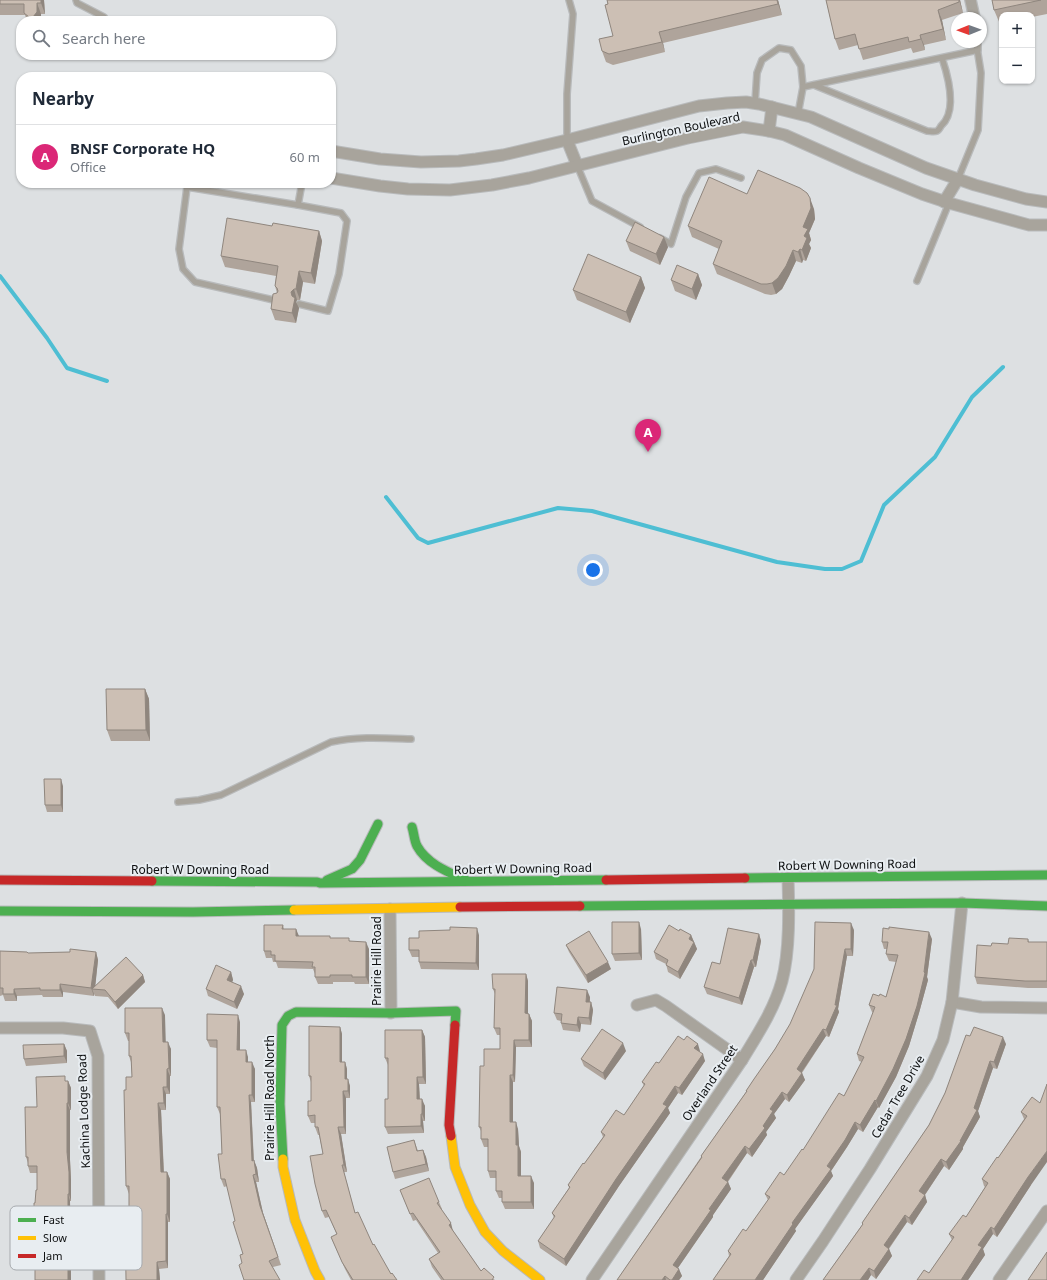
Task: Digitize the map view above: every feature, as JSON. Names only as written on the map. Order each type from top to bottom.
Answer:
[{"type":"main road","points":[[320,883],[352,869],[360,860],[378,824]]},
{"type":"main road","points":[[412,828],[417,846],[425,857],[437,867],[471,882]]},
{"type":"main road","name":"Robert W Downing Road","points":[[0,880],[320,883],[1047,875]]},
{"type":"main road","points":[[0,911],[193,912],[962,903],[1047,906]]},
{"type":"main road","name":"Prairie Hill Road North","points":[[320,1280],[295,1220],[283,1167],[280,1104],[282,1025],[288,1016],[296,1012],[391,1013],[456,1011],[449,1125],[455,1167],[470,1205],[485,1232],[503,1251],[540,1280]]},
{"type":"street","name":"Burlington Boulevard","points":[[336,152],[380,159],[421,162],[459,161],[503,155],[699,106],[727,103],[755,103],[811,117],[926,168],[975,186],[1026,199],[1047,202]]},
{"type":"street","points":[[769,130],[772,107]]},
{"type":"street","name":"Burlington Boulevard","points":[[336,179],[408,189],[450,190],[492,185],[529,178],[688,138],[740,128],[769,130],[785,135],[866,171],[946,203],[1029,224],[1047,225]]},
{"type":"street","points":[[567,140],[577,166]]},
{"type":"street","points":[[946,203],[958,179]]},
{"type":"street","name":"Overland Street","points":[[592,1280],[742,1060],[774,1003],[782,981],[786,953],[788,878]]},
{"type":"street","name":"Cedar Tree Drive","points":[[796,1280],[870,1169],[927,1076],[943,1040],[952,1002],[962,903]]},
{"type":"street","name":"Prairie Hill Road","points":[[390,909],[391,1013]]},
{"type":"street","points":[[637,1004],[656,1000],[742,1060]]},
{"type":"street","points":[[952,1002],[981,1007],[1047,1008]]},
{"type":"street","name":"Kachina Lodge Road","points":[[0,1028],[64,1028],[90,1031],[98,1056],[99,1206]]},
{"type":"street","points":[[999,1280],[1047,1211]]},
{"type":"street","name":"Kachina Lodge Road","points":[[99,1270],[99,1280]]},
{"type":"lane","points":[[76,0],[77,3],[102,16]]},
{"type":"lane","points":[[567,140],[567,94],[573,14],[569,0]]},
{"type":"lane","points":[[968,0],[971,12]]},
{"type":"lane","points":[[973,0],[976,12]]},
{"type":"lane","points":[[755,103],[758,73],[762,60],[779,48],[791,50],[801,66],[803,87],[798,114]]},
{"type":"lane","points":[[803,87],[978,50],[981,73],[978,130],[958,179]]},
{"type":"lane","points":[[814,85],[927,131],[937,131],[948,117],[950,101],[949,83],[942,58]]},
{"type":"lane","points":[[577,166],[592,201],[645,230]]},
{"type":"lane","points":[[651,233],[671,244],[686,197],[699,173],[716,169],[741,178]]},
{"type":"lane","points":[[187,188],[179,249],[183,269],[194,282],[278,301]]},
{"type":"lane","points":[[203,188],[341,213],[347,221],[339,274],[328,311],[299,304]]},
{"type":"lane","points":[[298,206],[301,188]]},
{"type":"lane","points":[[917,281],[946,203]]},
{"type":"lane","points":[[178,802],[199,800],[221,795],[331,742],[379,738],[411,739]]},
{"type":"building","points":[[0,0],[41,0],[41,3],[37,3],[37,12],[34,16],[28,16],[24,13],[24,4],[0,4]]},
{"type":"building","points":[[607,0],[777,0],[778,4],[659,32],[662,42],[609,54],[602,51],[599,39],[613,36],[605,5],[608,4]]},
{"type":"building","points":[[826,0],[959,0],[959,2],[938,10],[943,29],[920,35],[921,39],[909,42],[908,37],[859,49],[855,34],[835,39]]},
{"type":"building","points":[[992,0],[1041,0],[994,10]]},
{"type":"building","points":[[758,170],[800,188],[807,193],[810,198],[811,208],[803,227],[808,229],[804,236],[807,238],[802,250],[800,249],[798,252],[793,250],[786,266],[778,278],[772,283],[767,284],[761,284],[713,264],[722,241],[688,226],[709,177],[747,194]]},
{"type":"building","points":[[227,218],[272,226],[273,223],[319,231],[311,273],[299,271],[296,289],[291,292],[292,296],[295,298],[292,313],[271,309],[273,294],[277,293],[278,291],[275,286],[278,266],[221,256]]},
{"type":"building","points":[[635,222],[664,237],[656,254],[626,241]]},
{"type":"building","points":[[588,254],[641,277],[626,312],[573,290]]},
{"type":"building","points":[[677,265],[698,274],[692,289],[671,280]]},
{"type":"building","points":[[106,689],[145,689],[146,730],[107,730]]},
{"type":"building","points":[[44,779],[61,779],[61,805],[45,805]]},
{"type":"building","points":[[612,922],[639,922],[639,953],[612,954]]},
{"type":"building","points":[[815,922],[851,923],[851,949],[845,949],[835,1005],[837,1005],[826,1030],[823,1029],[797,1069],[802,1073],[787,1095],[782,1092],[770,1109],[773,1111],[763,1126],[765,1128],[749,1149],[745,1146],[722,1178],[728,1182],[709,1209],[711,1210],[673,1265],[679,1269],[672,1280],[665,1276],[662,1280],[617,1280],[747,1091],[790,1024],[814,969]]},
{"type":"building","points":[[264,925],[283,925],[282,929],[296,929],[296,936],[330,936],[330,938],[349,938],[349,941],[366,942],[366,977],[352,977],[352,975],[330,975],[330,977],[315,977],[315,967],[312,967],[313,962],[275,961],[275,955],[271,955],[271,951],[264,951]]},
{"type":"building","points":[[669,925],[679,931],[680,929],[691,935],[689,939],[694,942],[678,972],[666,965],[668,960],[654,952]]},
{"type":"building","points":[[450,927],[477,928],[476,963],[419,962],[419,950],[409,950],[409,938],[419,938],[419,931],[450,930]]},
{"type":"building","points":[[889,927],[929,932],[925,973],[917,1006],[906,1039],[893,1069],[876,1101],[875,1100],[860,1125],[855,1122],[845,1140],[827,1166],[831,1169],[792,1223],[793,1224],[755,1280],[713,1280],[731,1254],[728,1251],[743,1229],[746,1231],[770,1197],[765,1194],[780,1172],[784,1175],[802,1149],[803,1150],[839,1093],[844,1096],[864,1057],[857,1054],[875,1007],[869,1005],[873,994],[879,996],[880,994],[886,997],[898,955],[886,954],[888,942],[882,942],[883,928],[889,929]]},
{"type":"building","points":[[728,928],[759,934],[753,960],[751,960],[739,998],[704,987],[712,962],[720,964]]},
{"type":"building","points":[[589,931],[608,962],[586,975],[566,945]]},
{"type":"building","points":[[1009,938],[1028,939],[1028,942],[1047,942],[1047,981],[1025,981],[975,977],[977,945],[991,946],[992,943],[1008,944]]},
{"type":"building","points":[[70,949],[96,952],[91,988],[60,984],[60,990],[40,990],[40,988],[14,989],[14,994],[3,994],[3,988],[0,988],[0,951],[28,953],[70,952]]},
{"type":"building","points":[[126,957],[143,975],[115,1002],[105,990],[92,989]]},
{"type":"building","points":[[216,965],[231,972],[227,980],[241,986],[234,1002],[206,989]]},
{"type":"building","points":[[492,974],[526,974],[525,1013],[529,1014],[529,1040],[514,1040],[513,1075],[510,1075],[510,1122],[516,1122],[518,1176],[531,1176],[531,1202],[502,1202],[502,1191],[496,1191],[496,1171],[488,1171],[488,1139],[481,1139],[481,1127],[479,1127],[480,1066],[484,1066],[484,1049],[500,1049],[500,1028],[494,1028],[495,989],[493,989]]},
{"type":"building","points":[[557,987],[587,990],[586,1002],[591,1002],[589,1018],[578,1017],[577,1025],[561,1023],[562,1014],[554,1013]]},
{"type":"building","points":[[125,1008],[162,1008],[163,1042],[168,1042],[169,1068],[167,1069],[167,1087],[163,1087],[164,1103],[158,1103],[161,1172],[167,1172],[167,1214],[166,1261],[157,1262],[157,1280],[126,1280],[126,1270],[142,1270],[142,1206],[129,1206],[129,1186],[126,1186],[124,1090],[126,1090],[126,1077],[132,1077],[131,1056],[129,1056],[129,1033],[125,1033]]},
{"type":"building","points":[[207,1014],[238,1015],[237,1050],[246,1050],[246,1062],[252,1062],[252,1095],[249,1095],[252,1161],[254,1160],[256,1174],[253,1175],[260,1206],[278,1257],[269,1261],[280,1280],[244,1280],[239,1265],[242,1263],[240,1255],[243,1254],[233,1222],[235,1221],[225,1179],[221,1179],[218,1154],[222,1154],[220,1107],[217,1107],[217,1040],[207,1040]]},
{"type":"building","points":[[309,1026],[340,1027],[340,1062],[345,1062],[345,1079],[348,1079],[348,1091],[343,1091],[344,1127],[338,1127],[344,1165],[342,1165],[355,1213],[358,1212],[373,1245],[374,1244],[391,1274],[392,1273],[397,1280],[353,1280],[342,1262],[331,1237],[337,1234],[326,1210],[322,1211],[310,1156],[323,1154],[318,1127],[315,1127],[315,1115],[308,1116],[308,1101],[311,1101],[311,1076],[309,1076]]},
{"type":"building","points":[[974,1027],[1003,1037],[994,1062],[990,1061],[974,1108],[977,1110],[961,1141],[946,1162],[941,1159],[919,1191],[925,1195],[909,1218],[905,1215],[884,1245],[889,1249],[874,1271],[869,1268],[860,1280],[823,1280],[863,1224],[862,1223],[929,1125],[945,1093],[966,1035],[970,1036]]},
{"type":"building","points":[[602,1029],[623,1043],[603,1073],[581,1059]]},
{"type":"building","points":[[385,1030],[422,1030],[423,1077],[417,1077],[417,1099],[422,1099],[421,1126],[385,1127],[385,1099],[388,1099],[388,1058],[385,1058]]},
{"type":"building","points":[[678,1036],[684,1040],[687,1036],[698,1044],[694,1048],[703,1054],[679,1088],[675,1086],[663,1104],[667,1106],[616,1179],[564,1259],[538,1241],[555,1216],[552,1213],[570,1187],[568,1185],[605,1135],[601,1132],[616,1110],[624,1115],[645,1084],[642,1082],[656,1062],[659,1063]]},
{"type":"building","points":[[64,1044],[64,1056],[24,1059],[23,1045]]},
{"type":"building","points":[[65,1076],[65,1081],[68,1081],[68,1206],[34,1206],[37,1190],[37,1166],[28,1166],[28,1157],[26,1157],[25,1107],[37,1107],[36,1077]]},
{"type":"building","points":[[1047,1084],[1047,1151],[994,1229],[991,1227],[978,1245],[982,1247],[961,1280],[917,1280],[924,1270],[929,1273],[954,1237],[949,1234],[963,1215],[966,1217],[988,1183],[982,1179],[1027,1116],[1021,1112],[1032,1097],[1040,1103]]},
{"type":"building","points":[[414,1140],[417,1151],[423,1150],[426,1164],[393,1172],[387,1147]]},
{"type":"building","points":[[429,1178],[439,1202],[437,1203],[451,1223],[449,1225],[481,1271],[484,1268],[494,1277],[492,1280],[444,1280],[429,1259],[440,1252],[413,1213],[410,1214],[400,1190]]},
{"type":"building","points":[[1047,1252],[1047,1280],[1028,1280]]},
{"type":"building","points":[[35,1270],[68,1270],[68,1280],[35,1280]]},
{"type":"waterway","points":[[0,276],[47,338],[67,368],[107,381]]},
{"type":"waterway","points":[[386,497],[418,538],[428,543],[558,508],[592,511],[777,562],[825,569],[842,569],[861,561],[884,505],[935,457],[972,397],[1003,367]]},
{"type":"traffic: fast","points":[[327,880],[352,869],[360,860],[378,824]]},
{"type":"traffic: fast","points":[[412,827],[417,846],[426,858],[438,867],[466,880]]},
{"type":"traffic: fast","points":[[745,878],[1047,875]]},
{"type":"traffic: fast","points":[[152,881],[320,883],[606,880]]},
{"type":"traffic: fast","points":[[580,906],[962,903],[1047,906]]},
{"type":"traffic: fast","points":[[0,911],[193,912],[294,910]]},
{"type":"traffic: fast","points":[[283,1159],[280,1104],[282,1025],[288,1016],[296,1012],[391,1013],[456,1011],[455,1025]]},
{"type":"traffic: slow","points":[[294,910],[460,907]]},
{"type":"traffic: slow","points":[[451,1136],[455,1167],[470,1205],[485,1232],[503,1251],[540,1280]]},
{"type":"traffic: slow","points":[[283,1159],[283,1167],[295,1220],[320,1280]]},
{"type":"traffic: jam","points":[[606,880],[745,878]]},
{"type":"traffic: jam","points":[[0,880],[152,881]]},
{"type":"traffic: jam","points":[[460,907],[580,906]]},
{"type":"traffic: jam","points":[[451,1136],[449,1125],[455,1025]]},
{"type":"place","name":"BNSF Corporate HQ","points":[[648,452]]}]
